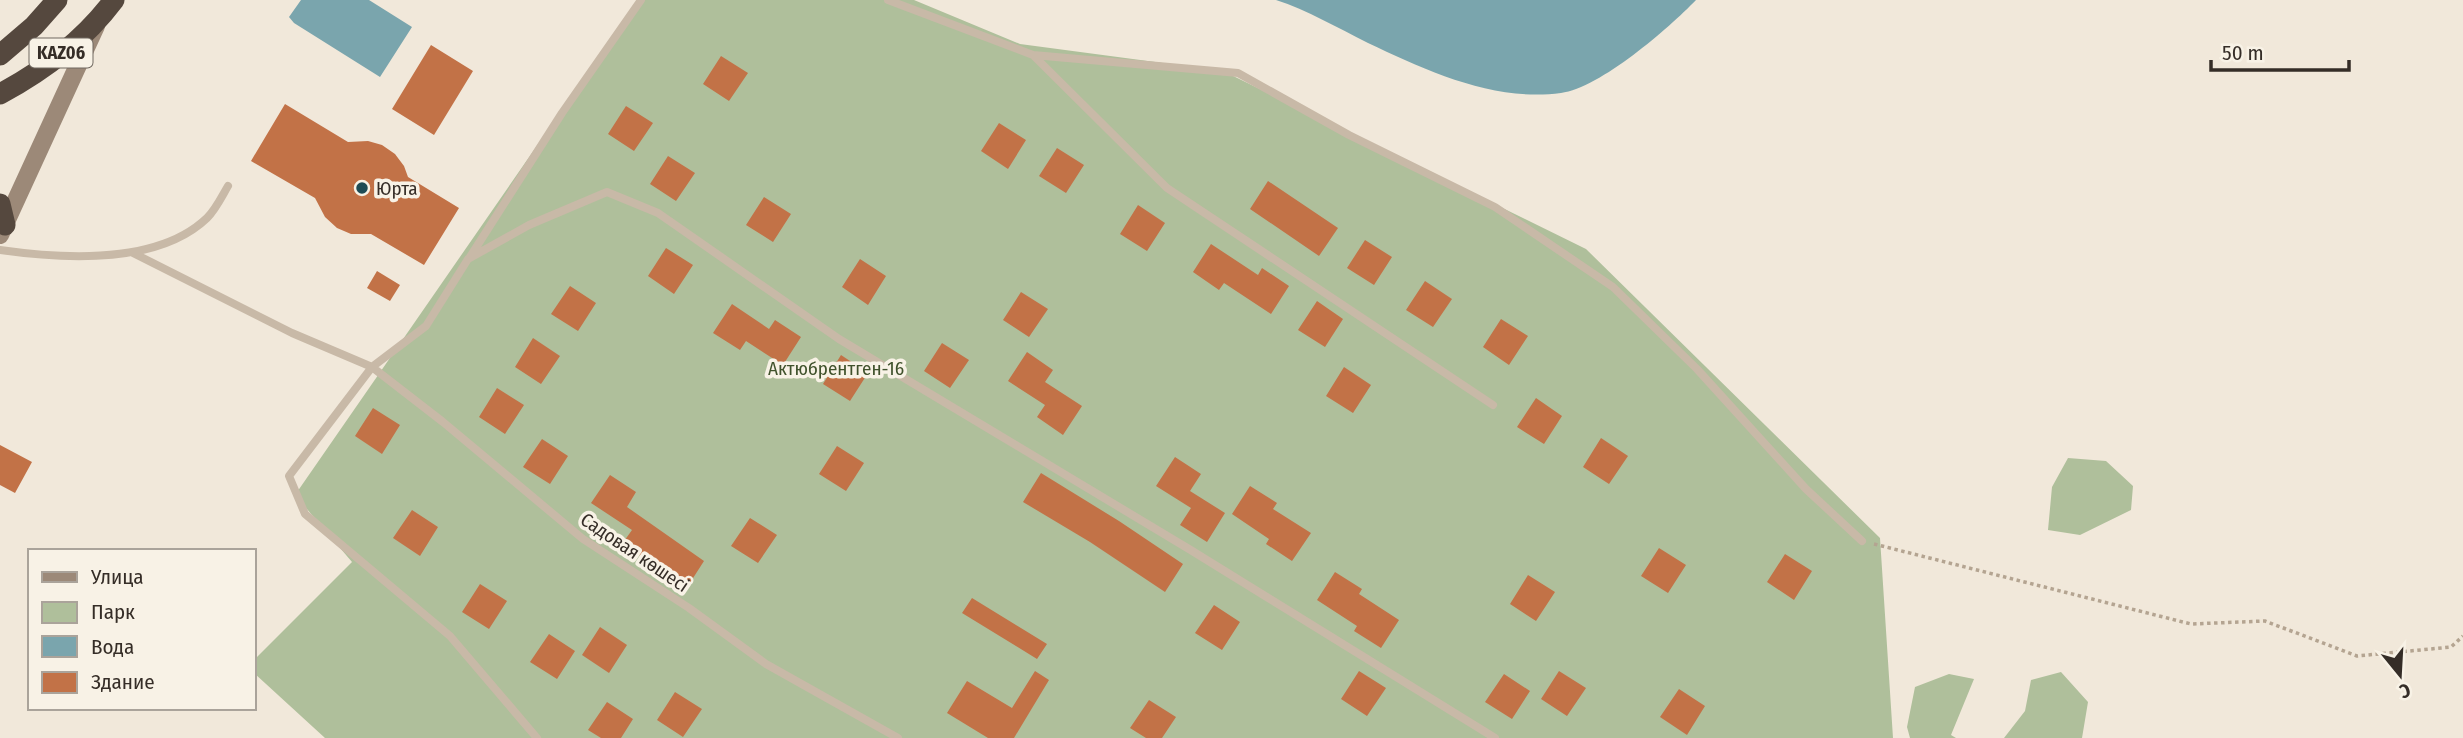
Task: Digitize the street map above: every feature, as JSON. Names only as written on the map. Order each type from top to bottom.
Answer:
[{"type":"highway","name":"KАZ06","points":[[0,55],[34,26],[57,0]]},
{"type":"highway","name":"KАZ06","points":[[0,94],[36,75],[98,21],[114,0]]},
{"type":"street","points":[[2,221],[106,0]]},
{"type":"lane","points":[[537,738],[450,636],[304,514],[289,477],[372,367],[426,326],[562,113],[640,0]]},
{"type":"lane","points":[[888,0],[1033,55],[1238,73],[1349,135],[1495,207],[1613,287],[1697,369],[1806,489],[1862,541]]},
{"type":"lane","points":[[1033,55],[1167,188],[1493,405]]},
{"type":"lane","points":[[0,250],[43,256],[133,253],[180,237],[208,217],[228,186]]},
{"type":"lane","points":[[468,258],[529,225],[607,192],[658,213],[839,339],[1201,556],[1495,738]]},
{"type":"lane","name":"Садовая көшесі","points":[[133,253],[292,333],[372,367],[443,422],[583,539],[689,608],[766,664],[898,738]]},
{"type":"path","points":[[1862,541],[2191,624],[2265,621],[2357,656],[2451,646],[2463,636]]},
{"type":"green space","name":"Актюбрентген-16","points":[[638,0],[914,0],[1020,44],[1223,71],[1586,249],[1880,538],[1893,738],[325,738],[256,675],[256,658],[352,562],[295,495]]},
{"type":"green space","points":[[2068,458],[2106,461],[2133,486],[2131,510],[2080,535],[2048,530],[2052,487]]},
{"type":"green space","points":[[2061,672],[2088,702],[2082,738],[2004,738],[2025,711],[2031,680]]},
{"type":"green space","points":[[1949,674],[1974,679],[1951,735],[1956,738],[1910,738],[1907,727],[1915,687]]},
{"type":"water","points":[[301,0],[369,0],[412,27],[380,77],[294,23],[289,17]]},
{"type":"water","points":[[1276,0],[1696,0],[1669,26],[1614,69],[1577,89],[1536,95],[1486,89],[1461,82],[1414,64]]},
{"type":"building","points":[[431,45],[473,71],[434,135],[392,109]]},
{"type":"building","points":[[721,56],[748,73],[729,101],[703,84]]},
{"type":"building","name":"Юрта","points":[[285,104],[348,142],[368,141],[382,145],[395,154],[408,177],[459,208],[424,265],[371,234],[351,234],[337,228],[325,217],[315,198],[251,161]]},
{"type":"building","points":[[626,106],[653,123],[634,151],[608,134]]},
{"type":"building","points":[[999,123],[1026,140],[1008,169],[981,151]]},
{"type":"building","points":[[1057,148],[1084,165],[1066,193],[1039,176]]},
{"type":"building","points":[[668,156],[695,173],[676,201],[650,184]]},
{"type":"building","points":[[1268,181],[1338,228],[1319,256],[1250,209]]},
{"type":"building","points":[[764,197],[791,214],[773,242],[746,225]]},
{"type":"building","points":[[1138,205],[1165,223],[1147,251],[1120,234]]},
{"type":"building","points":[[1365,240],[1392,257],[1374,285],[1347,268]]},
{"type":"building","points":[[1211,244],[1258,275],[1262,268],[1289,286],[1271,314],[1224,283],[1219,290],[1193,272]]},
{"type":"building","points":[[666,248],[693,265],[674,294],[648,276]]},
{"type":"building","points":[[860,259],[886,276],[868,305],[842,287]]},
{"type":"building","points":[[377,271],[400,285],[390,301],[367,288]]},
{"type":"building","points":[[1425,281],[1452,299],[1433,327],[1406,310]]},
{"type":"building","points":[[570,286],[596,303],[578,331],[551,314]]},
{"type":"building","points":[[1021,292],[1048,309],[1029,337],[1003,320]]},
{"type":"building","points":[[1317,301],[1343,319],[1325,347],[1298,330]]},
{"type":"building","points":[[732,304],[769,329],[775,320],[801,337],[783,365],[746,341],[740,350],[713,333]]},
{"type":"building","points":[[1501,319],[1528,336],[1509,365],[1483,347]]},
{"type":"building","points":[[533,338],[560,356],[541,384],[515,367]]},
{"type":"building","points":[[942,343],[969,360],[950,388],[924,371]]},
{"type":"building","points":[[1027,352],[1053,370],[1045,382],[1082,406],[1063,435],[1037,417],[1045,405],[1008,381]]},
{"type":"building","points":[[841,355],[868,373],[850,401],[823,384]]},
{"type":"building","points":[[1344,367],[1371,385],[1353,413],[1326,396]]},
{"type":"building","points":[[497,388],[524,405],[505,434],[479,417]]},
{"type":"building","points":[[1536,398],[1562,416],[1544,444],[1517,427]]},
{"type":"building","points":[[373,408],[400,425],[382,454],[355,436]]},
{"type":"building","points":[[1601,438],[1628,456],[1609,484],[1583,467]]},
{"type":"building","points":[[542,439],[568,456],[550,484],[523,467]]},
{"type":"building","points":[[0,445],[32,462],[15,493],[0,485]]},
{"type":"building","points":[[837,446],[864,463],[846,491],[819,474]]},
{"type":"building","points":[[1175,457],[1201,474],[1190,491],[1225,513],[1207,542],[1180,525],[1191,508],[1156,486]]},
{"type":"building","points":[[1041,473],[1183,564],[1165,592],[1023,502]]},
{"type":"building","points":[[610,475],[636,492],[627,507],[704,561],[686,589],[622,544],[632,530],[591,503]]},
{"type":"building","points":[[1250,486],[1277,503],[1273,509],[1311,533],[1292,561],[1266,544],[1269,539],[1232,514]]},
{"type":"building","points":[[412,510],[438,527],[420,556],[393,538]]},
{"type":"building","points":[[750,518],[777,535],[758,563],[731,546]]},
{"type":"building","points":[[1659,548],[1686,565],[1668,593],[1641,576]]},
{"type":"building","points":[[1785,554],[1812,571],[1794,600],[1767,582]]},
{"type":"building","points":[[1335,572],[1362,589],[1359,594],[1399,620],[1381,648],[1354,631],[1357,626],[1317,600]]},
{"type":"building","points":[[1528,575],[1555,592],[1536,621],[1510,604]]},
{"type":"building","points":[[480,584],[507,601],[489,629],[462,612]]},
{"type":"building","points":[[972,598],[1047,644],[1037,659],[962,613]]},
{"type":"building","points":[[1214,605],[1240,622],[1222,650],[1195,633]]},
{"type":"building","points":[[600,627],[627,645],[609,673],[582,655]]},
{"type":"building","points":[[549,634],[575,651],[557,679],[530,662]]},
{"type":"building","points":[[1035,671],[1049,680],[1014,738],[988,738],[947,713],[967,681],[1012,708]]},
{"type":"building","points":[[1359,671],[1386,688],[1367,716],[1341,699]]},
{"type":"building","points":[[1559,671],[1586,688],[1567,716],[1541,699]]},
{"type":"building","points":[[1504,674],[1530,691],[1512,719],[1485,702]]},
{"type":"building","points":[[1679,689],[1705,706],[1687,735],[1660,717]]},
{"type":"building","points":[[675,692],[702,709],[683,737],[657,720]]},
{"type":"building","points":[[1149,700],[1176,717],[1162,738],[1146,738],[1130,728]]},
{"type":"building","points":[[607,702],[633,719],[621,738],[601,738],[588,730]]},
{"type":"place","name":"Юрта","points":[[362,188]]}]
